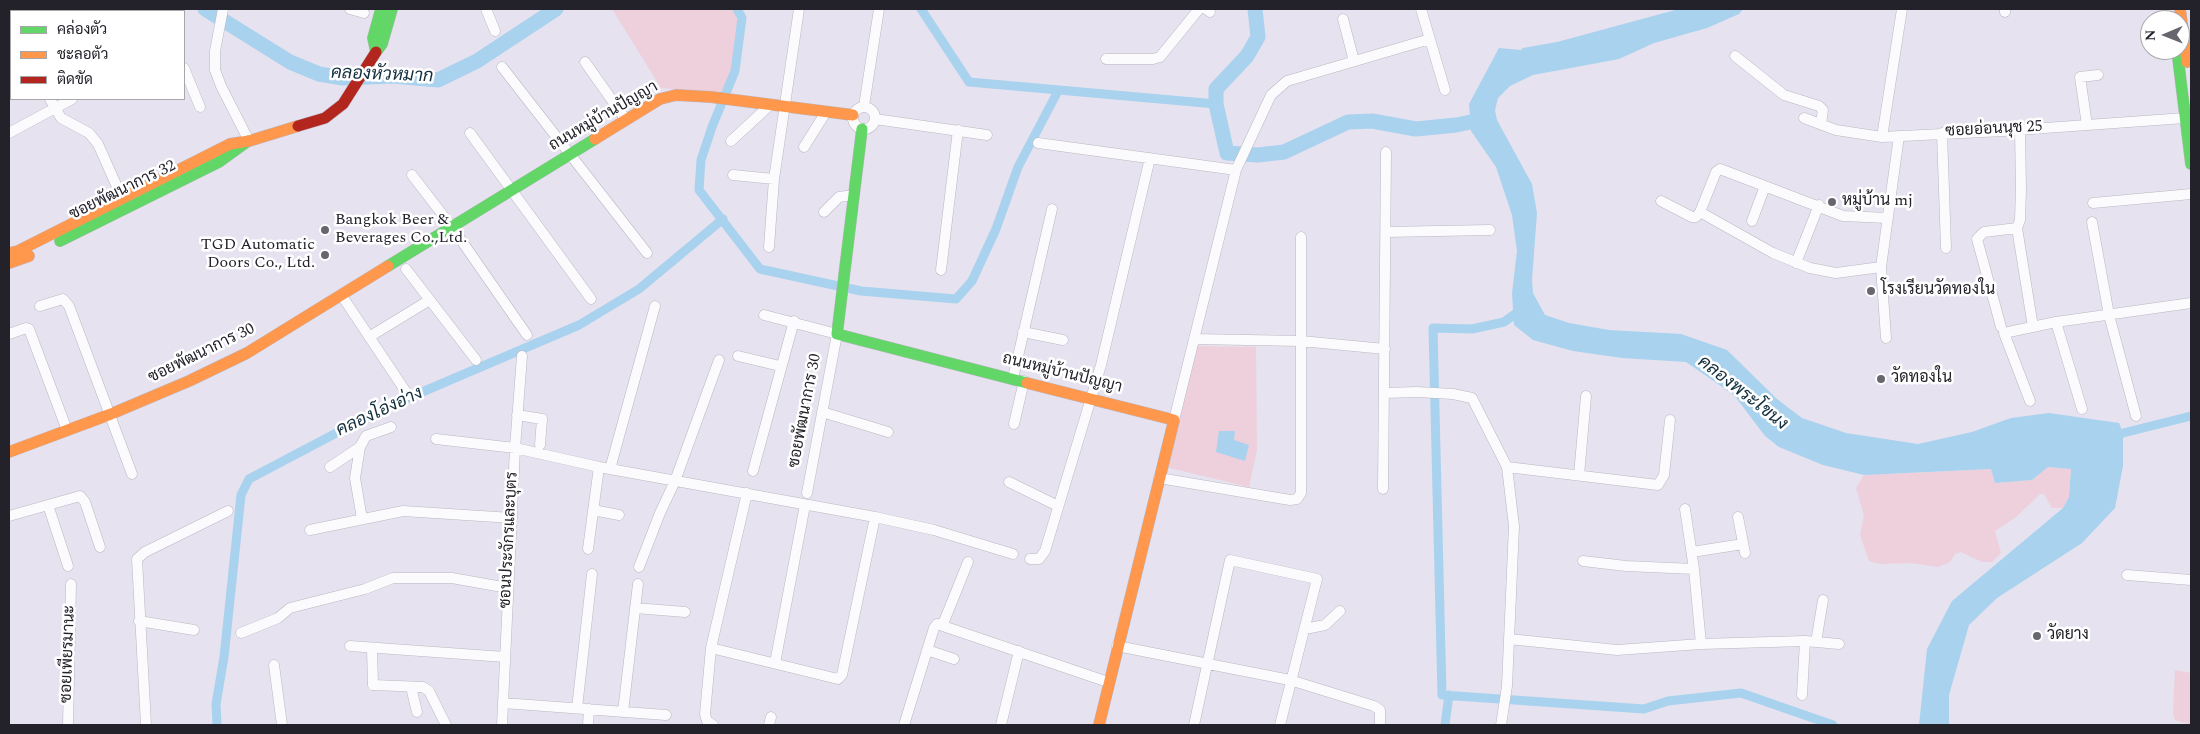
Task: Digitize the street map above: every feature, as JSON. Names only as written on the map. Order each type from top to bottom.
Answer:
[{"type":"street","points":[[223,9],[215,51],[215,70],[220,86],[249,141]]},
{"type":"street","points":[[350,9],[364,13]]},
{"type":"street","points":[[375,56],[373,38],[381,9]]},
{"type":"street","name":"ซอยพัฒนาการ 32","points":[[9,253],[18,251],[230,144],[249,141],[325,118],[343,104],[375,56],[382,44],[392,9]]},
{"type":"street","points":[[486,9],[495,31]]},
{"type":"street","points":[[769,247],[774,179],[799,9]]},
{"type":"street","points":[[864,106],[879,9]]},
{"type":"street","points":[[1106,59],[1153,59],[1160,57],[1199,9]]},
{"type":"street","points":[[1421,9],[1445,90]]},
{"type":"street","points":[[1882,137],[1902,9]]},
{"type":"street","points":[[2180,9],[2187,84],[2185,118],[2191,164]]},
{"type":"street","points":[[1343,19],[1354,61]]},
{"type":"street","points":[[1099,725],[1108,682],[1240,160],[1271,96],[1277,88],[1287,81],[1430,39]]},
{"type":"street","points":[[1735,56],[1784,95],[1819,106],[1823,110],[1821,124]]},
{"type":"street","points":[[2180,60],[2191,98]]},
{"type":"street","points":[[585,62],[626,120]]},
{"type":"street","points":[[502,67],[648,253]]},
{"type":"street","points":[[185,70],[200,107]]},
{"type":"street","points":[[2087,125],[2080,77],[2098,75]]},
{"type":"street","name":"ถนนหมู่บ้านปัญญา","points":[[397,260],[660,99],[676,95],[711,97],[853,115]]},
{"type":"street","points":[[50,100],[55,109],[68,123],[89,133],[98,144],[122,198]]},
{"type":"street","points":[[9,133],[70,100]]},
{"type":"street","points":[[730,141],[770,105]]},
{"type":"street","points":[[864,106],[873,112],[875,119],[869,128],[862,129],[855,125],[853,115],[857,109],[864,106]]},
{"type":"street","points":[[804,147],[826,112]]},
{"type":"street","name":"ซอยอ่อนนุช 25","points":[[1804,118],[1836,130],[1882,137],[2020,130],[2185,118]]},
{"type":"street","points":[[875,119],[987,135]]},
{"type":"street","points":[[764,315],[794,321],[837,334],[862,129]]},
{"type":"street","points":[[941,270],[958,130]]},
{"type":"street","points":[[2020,130],[2022,188],[2020,220],[2016,228],[2033,326]]},
{"type":"street","points":[[470,133],[510,191],[591,299]]},
{"type":"street","points":[[1942,133],[1946,248]]},
{"type":"street","points":[[1886,338],[1881,267],[1899,136]]},
{"type":"street","name":"ซอยพัฒนาการ 32","points":[[9,263],[21,260],[219,162],[249,141]]},
{"type":"street","points":[[1038,142],[1236,170]]},
{"type":"street","points":[[1383,489],[1386,152]]},
{"type":"street","points":[[1030,559],[1039,559],[1045,551],[1101,365],[1150,158]]},
{"type":"street","points":[[1661,201],[1692,217],[1700,212],[1718,170],[1851,218],[1888,218]]},
{"type":"street","points":[[412,175],[452,228],[527,335]]},
{"type":"street","points":[[733,175],[774,179]]},
{"type":"street","points":[[1752,221],[1765,186]]},
{"type":"street","points":[[2093,203],[2191,194]]},
{"type":"street","points":[[824,212],[839,198],[854,196]]},
{"type":"street","points":[[1796,262],[1818,206]]},
{"type":"street","points":[[1014,424],[1023,332],[1052,209]]},
{"type":"street","points":[[1700,212],[1773,253],[1825,273],[1881,267]]},
{"type":"street","points":[[2092,222],[2109,316],[2136,416]]},
{"type":"street","points":[[2001,327],[1977,239],[1984,232],[2016,228]]},
{"type":"street","points":[[1386,232],[1490,230]]},
{"type":"street","points":[[1159,478],[1297,500],[1301,493],[1301,237]]},
{"type":"street","name":"ซอยพัฒนาการ 30","points":[[9,452],[110,414],[247,353],[342,296],[397,260]]},
{"type":"street","points":[[406,269],[428,301],[476,360]]},
{"type":"street","points":[[342,296],[408,395]]},
{"type":"street","points":[[40,306],[57,300],[67,301],[132,474]]},
{"type":"street","points":[[369,337],[428,301]]},
{"type":"street","points":[[2030,401],[2004,333],[2056,322],[2191,303]]},
{"type":"street","points":[[610,469],[654,306]]},
{"type":"street","points":[[752,471],[794,321]]},
{"type":"street","points":[[2056,322],[2082,409]]},
{"type":"street","points":[[9,334],[29,328],[67,430]]},
{"type":"street","points":[[1023,332],[1063,340]]},
{"type":"street","name":"ถนนหมู่บ้านปัญญา","points":[[837,334],[1091,397],[1174,420]]},
{"type":"street","name":"ซอยพัฒนาการ 30","points":[[808,493],[837,334]]},
{"type":"street","points":[[1194,339],[1301,341],[1385,348]]},
{"type":"street","name":"ซอนประจักรและบุตร","points":[[502,725],[515,448],[522,356]]},
{"type":"street","points":[[738,356],[780,366]]},
{"type":"street","points":[[639,567],[660,513],[676,481],[719,360]]},
{"type":"street","points":[[1384,393],[1417,392],[1468,396],[1474,402],[1506,467],[1514,526],[1507,686],[1501,725]]},
{"type":"street","points":[[1579,475],[1586,396]]},
{"type":"street","points":[[822,412],[888,432]]},
{"type":"street","points":[[517,415],[542,419],[540,444]]},
{"type":"street","points":[[1506,467],[1659,485],[1664,475],[1670,420]]},
{"type":"street","points":[[362,519],[355,478],[360,447],[366,436],[391,427]]},
{"type":"street","points":[[436,439],[515,448],[599,467],[875,517],[934,530],[1013,554]]},
{"type":"street","points":[[330,467],[360,447]]},
{"type":"street","points":[[588,549],[599,467]]},
{"type":"street","points":[[1009,482],[1058,506]]},
{"type":"street","points":[[713,725],[707,722],[705,714],[711,648],[747,493]]},
{"type":"street","points":[[9,516],[76,496],[83,498],[100,547]]},
{"type":"street","points":[[48,505],[68,566]]},
{"type":"street","points":[[775,663],[806,505]]},
{"type":"street","points":[[1684,509],[1692,552],[1701,644]]},
{"type":"street","points":[[593,510],[619,514]]},
{"type":"street","points":[[146,725],[136,566],[139,556],[228,511]]},
{"type":"street","points":[[310,530],[404,511],[512,518]]},
{"type":"street","points":[[711,648],[838,679],[842,675],[875,517]]},
{"type":"street","points":[[1692,552],[1744,549],[1738,518]]},
{"type":"street","points":[[1194,725],[1230,560],[1317,580],[1280,725]]},
{"type":"street","points":[[1583,561],[1626,566],[1694,569]]},
{"type":"street","points":[[943,624],[968,562]]},
{"type":"street","points":[[577,708],[592,574]]},
{"type":"street","points":[[2127,575],[2191,580]]},
{"type":"street","points":[[241,633],[278,618],[290,608],[365,589],[393,578],[452,578],[508,588]]},
{"type":"street","name":"ซอยเพียรมานะ","points":[[68,725],[71,584]]},
{"type":"street","points":[[623,712],[638,584]]},
{"type":"street","points":[[1816,642],[1823,600]]},
{"type":"street","points":[[635,608],[685,612]]},
{"type":"street","points":[[1305,629],[1326,625],[1340,611]]},
{"type":"street","points":[[139,621],[194,630]]},
{"type":"street","points":[[904,725],[934,628],[937,624],[943,624],[1108,682]]},
{"type":"street","points":[[1509,639],[1617,650],[1701,644],[1806,641],[1840,644]]},
{"type":"street","points":[[1802,695],[1806,641]]},
{"type":"street","points":[[350,646],[505,657]]},
{"type":"street","points":[[1117,646],[1290,680],[1374,706],[1380,710],[1380,725]]},
{"type":"street","points":[[372,648],[373,685],[422,687],[429,691],[446,725]]},
{"type":"street","points":[[927,650],[954,659]]},
{"type":"street","points":[[1001,725],[1020,651]]},
{"type":"street","points":[[274,665],[282,725]]},
{"type":"street","points":[[412,687],[417,712]]},
{"type":"street","points":[[503,703],[666,716]]},
{"type":"street","points":[[588,725],[589,710]]},
{"type":"street","points":[[639,725],[641,714]]},
{"type":"shaded area","points":[[612,9],[732,9],[741,27],[725,95],[661,88]]},
{"type":"shaded area","points":[[1196,346],[1256,347],[1257,450],[1249,487],[1166,467]]},
{"type":"shaded area","points":[[2048,467],[2071,469],[2069,497],[2063,508],[2052,508],[2044,494],[2040,494],[2016,517],[1995,531],[2001,553],[1992,562],[1982,562],[1961,552],[1955,554],[1950,562],[1938,567],[1911,563],[1879,564],[1869,561],[1860,535],[1864,515],[1856,488],[1864,475],[1991,469],[1995,483],[2032,480]]},
{"type":"shaded area","points":[[2175,670],[2191,673],[2191,725],[2175,720],[2173,713]]},
{"type":"water","name":"คลองพระโขนง","points":[[1679,9],[1743,9],[1739,14],[1707,28],[1654,43],[1619,59],[1533,75],[1510,86],[1498,98],[1495,110],[1497,120],[1532,184],[1537,213],[1532,280],[1533,293],[1545,315],[1569,323],[1609,330],[1681,334],[1727,350],[1777,399],[1802,418],[1846,433],[1918,444],[1972,432],[2011,418],[2049,413],[2119,423],[2123,433],[2123,466],[2115,508],[2082,543],[1997,598],[1969,625],[1949,695],[1949,725],[1919,725],[1927,649],[1952,601],[2063,508],[2069,497],[2071,469],[2048,467],[2032,480],[1995,483],[1991,469],[1864,475],[1823,465],[1779,447],[1765,436],[1734,395],[1686,362],[1622,358],[1573,351],[1533,340],[1514,325],[1512,293],[1517,251],[1512,215],[1496,167],[1471,131],[1469,104],[1499,48],[1521,50]]},
{"type":"water","points":[[1219,431],[1235,431],[1234,440],[1249,445],[1245,461],[1216,452]]},
{"type":"waterway","name":"คลองหัวหมาก","points":[[205,9],[290,62],[319,74],[343,78],[393,76],[438,80],[477,61],[556,9]]},
{"type":"waterway","points":[[737,9],[742,18],[735,71],[712,127],[701,160],[699,190],[760,269],[861,291],[956,299],[972,281],[996,229],[1018,167],[1058,91]]},
{"type":"waterway","points":[[921,9],[969,82],[1216,104]]},
{"type":"waterway","name":"คลองหัวหมาก","points":[[1255,9],[1258,37],[1247,56],[1216,89],[1216,104],[1227,153],[1258,155],[1284,152],[1348,122],[1372,121],[1416,129],[1456,125],[1481,120]]},
{"type":"waterway","name":"คลองโอ่งอ่าง","points":[[217,725],[216,704],[224,657],[241,495],[249,479],[380,410],[579,325],[639,289],[723,219]]},
{"type":"waterway","points":[[1522,309],[1504,322],[1472,329],[1433,328],[1442,695],[1644,709],[1668,701],[1741,693],[1833,725]]},
{"type":"waterway","points":[[2112,438],[2123,433],[2191,416]]},
{"type":"waterway","points":[[1445,725],[1449,695]]},
{"type":"traffic: fast","points":[[381,9],[373,38],[376,52],[382,44],[392,9]]},
{"type":"traffic: fast","points":[[2178,60],[2191,164]]},
{"type":"traffic: fast","points":[[862,129],[837,334],[1027,383]]},
{"type":"traffic: fast","points":[[388,266],[595,139]]},
{"type":"traffic: fast","points":[[60,241],[219,162],[248,141]]},
{"type":"traffic: slow","points":[[2180,9],[2187,62]]},
{"type":"traffic: slow","points":[[595,139],[660,99],[676,95],[711,97],[853,115]]},
{"type":"traffic: slow","points":[[9,253],[18,251],[230,144],[249,141],[298,126]]},
{"type":"traffic: slow","points":[[9,263],[29,256]]},
{"type":"traffic: slow","points":[[9,452],[111,414],[189,381],[247,353],[388,266]]},
{"type":"traffic: slow","points":[[1027,383],[1174,420],[1099,725]]},
{"type":"traffic: jam","points":[[298,126],[325,118],[343,104],[376,52]]},
{"type":"place","name":"หมู่บ้าน mj","points":[[1832,202]]},
{"type":"place","name":"Bangkok Beer & Beverages Co.,Ltd.","points":[[325,230]]},
{"type":"place","name":"TGD Automatic Doors Co., Ltd.","points":[[325,255]]},
{"type":"place","name":"โรงเรียนวัดทองใน","points":[[1871,291]]},
{"type":"place","name":"วัดทองใน","points":[[1881,379]]},
{"type":"place","name":"วัดยาง","points":[[2037,636]]}]
